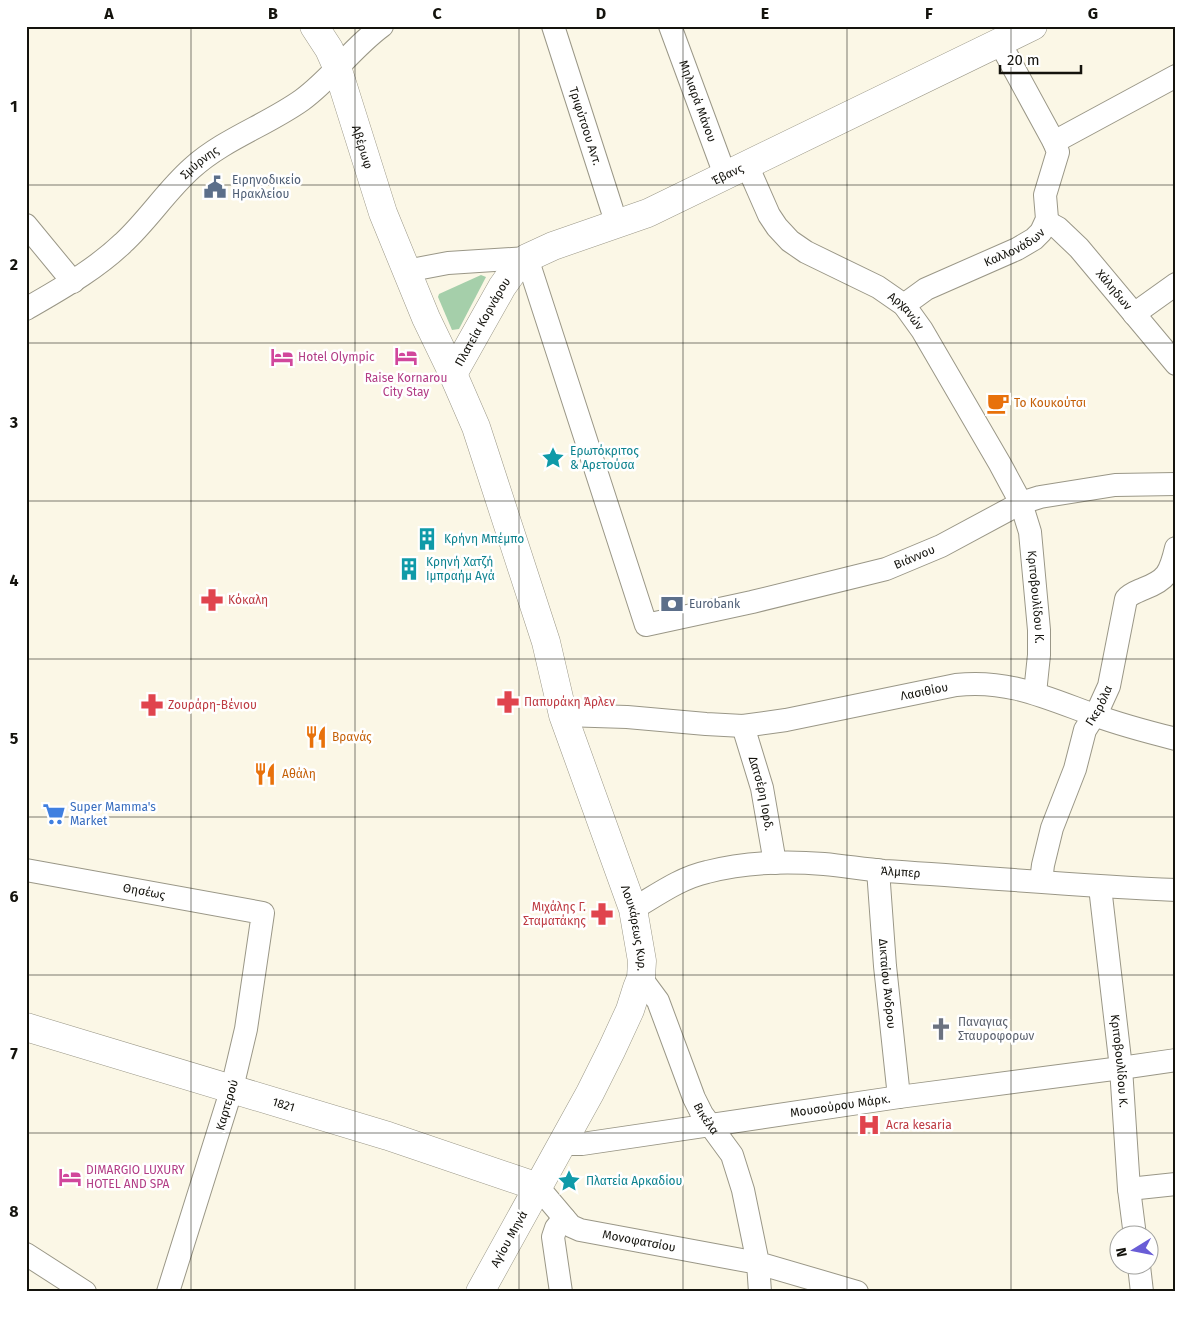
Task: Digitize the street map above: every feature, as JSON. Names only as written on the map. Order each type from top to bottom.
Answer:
[{"type":"main road","name":"Αβέρωφ","points":[[314,26],[329,49],[337,67],[383,213],[426,318],[453,374]]},
{"type":"main road","name":"Έβανς","points":[[528,258],[566,241],[648,213],[1034,26]]},
{"type":"main road","name":"Πλατεία Κορνάρου","points":[[528,258],[514,270],[502,287],[453,374],[476,427],[546,642],[564,715]]},
{"type":"main road","name":"Λουκάρεως Κυρ.","points":[[538,1187],[612,1049],[630,1010],[641,978],[642,961],[633,909],[564,715]]},
{"type":"main road","name":"1821","points":[[26,1027],[388,1136],[538,1187]]},
{"type":"main road","name":"Αγίου Μηνά","points":[[480,1292],[538,1187]]},
{"type":"street","name":"Σμύρνης","points":[[26,309],[73,282],[123,244],[195,165],[220,148],[289,109],[319,86],[356,48],[382,26]]},
{"type":"street","name":"Τριφύτσου Αντ.","points":[[553,26],[617,225]]},
{"type":"street","name":"Μηλιαρά Μάνου","points":[[671,26],[736,170]]},
{"type":"street","name":"Καλλονάδων","points":[[904,305],[926,289],[1017,249],[1039,235],[1046,222],[1044,195],[1058,152],[1000,43]]},
{"type":"street","points":[[1054,142],[1176,76]]},
{"type":"street","name":"Αρχανών","points":[[736,170],[777,227],[790,241],[806,252],[878,287],[904,305],[922,330],[1021,503]]},
{"type":"street","name":"Χάληδων","points":[[1046,222],[1058,228],[1073,242],[1176,364]]},
{"type":"street","points":[[26,225],[73,282]]},
{"type":"street","name":"Έβανς","points":[[406,271],[448,263],[528,258]]},
{"type":"street","name":"Βιάννου","points":[[528,258],[646,625],[752,602],[886,569],[918,557],[964,535],[1021,503],[1040,496],[1094,487],[1134,483],[1175,489]]},
{"type":"street","points":[[1134,314],[1176,284]]},
{"type":"street","name":"Κριτοβουλίδου Κ.","points":[[1021,503],[1030,532],[1037,597],[1039,655],[1036,693]]},
{"type":"street","name":"Γκερόλα","points":[[1041,881],[1052,828],[1075,769],[1085,730],[1095,716],[1108,686],[1126,600],[1129,595],[1164,579],[1171,567],[1176,548]]},
{"type":"street","name":"Λασιθίου","points":[[564,715],[743,726],[786,720],[969,683],[997,684],[1036,693],[1095,716],[1176,739]]},
{"type":"street","name":"Δατσέρη Ιορδ.","points":[[743,726],[762,788],[775,863]]},
{"type":"street","name":"Άλμπερ","points":[[633,909],[665,889],[698,874],[727,868],[775,863],[822,864],[1100,887],[1176,890]]},
{"type":"street","name":"Θησέως","points":[[26,870],[263,913]]},
{"type":"street","name":"Δικταίου Άνδρου","points":[[878,870],[885,966],[899,1097]]},
{"type":"street","name":"Κριτοβουλίδου Κ.","points":[[1100,887],[1121,1068],[1129,1189],[1134,1226]]},
{"type":"street","name":"Καρτερού","points":[[168,1292],[232,1088],[246,1029],[263,913]]},
{"type":"street","name":"Βικέλα","points":[[641,978],[658,1001],[694,1098],[709,1125],[729,1149],[738,1171],[758,1263],[760,1292]]},
{"type":"street","name":"Μουσούρου Μάρκ.","points":[[561,1144],[582,1144],[899,1097],[1176,1060]]},
{"type":"street","points":[[1129,1189],[1176,1184]]},
{"type":"street","name":"Μονοφατσίου","points":[[538,1187],[571,1226],[580,1230],[758,1263]]},
{"type":"street","points":[[562,1292],[553,1237],[556,1228],[564,1218]]},
{"type":"street","points":[[26,1254],[85,1292]]},
{"type":"street","points":[[758,1263],[857,1292]]},
{"type":"street","points":[[1140,1276],[1142,1292]]},
{"type":"green space","points":[[481,275],[486,277],[459,329],[452,330],[438,297],[439,294]]},
{"type":"place","name":"Ειρηνοδικείο Ηρακλείου","points":[[215,187]]},
{"type":"place","name":"Raise Kornarou City Stay","points":[[406,356]]},
{"type":"place","name":"Hotel Olympic","points":[[282,357]]},
{"type":"place","name":"Το Κουκούτσι","points":[[998,403]]},
{"type":"place","name":"Ερωτόκριτος & Αρετούσα","points":[[553,458]]},
{"type":"place","name":"Κρήνη Μπέμπο","points":[[427,539]]},
{"type":"place","name":"Κρηνή Χατζή Ιμπραήμ Αγά","points":[[409,569]]},
{"type":"place","name":"Κόκαλη","points":[[212,600]]},
{"type":"place","name":"Eurobank","points":[[672,604]]},
{"type":"place","name":"Παπυράκη Άρλεν","points":[[508,702]]},
{"type":"place","name":"Ζουράρη-Βένιου","points":[[152,705]]},
{"type":"place","name":"Βρανάς","points":[[316,737]]},
{"type":"place","name":"Αθάλη","points":[[265,774]]},
{"type":"place","name":"Super Mamma's Market","points":[[54,814]]},
{"type":"place","name":"Μιχάλης Γ. Σταματάκης","points":[[602,914]]},
{"type":"place","name":"Παναγιας Σταυροφορων","points":[[941,1029]]},
{"type":"place","name":"Acra kesaria","points":[[869,1125]]},
{"type":"place","name":"DIMARGIO LUXURY HOTEL AND SPA","points":[[70,1177]]},
{"type":"place","name":"Πλατεία Αρκαδίου","points":[[569,1181]]}]
